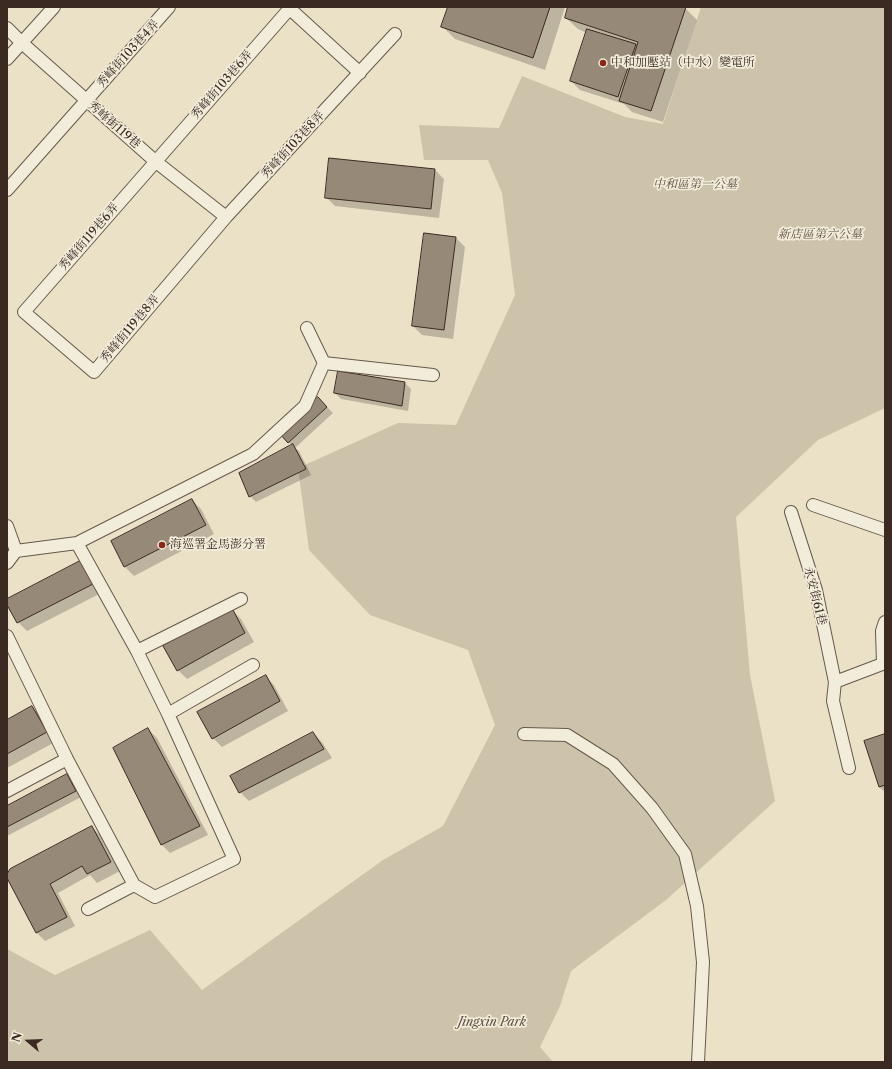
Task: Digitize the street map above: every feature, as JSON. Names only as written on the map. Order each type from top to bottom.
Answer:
[{"type":"lane","points":[[7,58],[54,7]]},
{"type":"lane","name":"秀峰街103巷4弄","points":[[7,190],[169,7]]},
{"type":"lane","points":[[290,8],[360,73]]},
{"type":"lane","name":"秀峰街103巷6弄","points":[[155,161],[290,8]]},
{"type":"lane","name":"秀峰街119巷","points":[[7,28],[86,101],[155,161],[226,217]]},
{"type":"lane","name":"秀峰街103巷8弄","points":[[226,217],[395,34]]},
{"type":"lane","name":"秀峰街119巷6弄","points":[[24,312],[155,161]]},
{"type":"lane","name":"秀峰街119巷8弄","points":[[24,312],[94,372],[226,217]]},
{"type":"lane","points":[[7,563],[16,551],[77,543],[253,454],[305,406],[324,363],[307,328]]},
{"type":"lane","points":[[324,363],[433,375]]},
{"type":"lane","points":[[813,505],[885,530]]},
{"type":"lane","name":"永安街61巷","points":[[791,512],[816,590],[835,682],[833,701],[849,768]]},
{"type":"lane","points":[[7,526],[16,551]]},
{"type":"lane","points":[[7,636],[67,759],[134,884],[155,897],[234,859],[168,714],[137,651],[77,543]]},
{"type":"lane","points":[[137,651],[241,599]]},
{"type":"lane","points":[[835,682],[884,663],[882,631],[885,622]]},
{"type":"lane","points":[[168,714],[253,665]]},
{"type":"lane","points":[[524,734],[567,735],[613,764],[652,808],[686,854],[697,906],[703,962],[698,1062]]},
{"type":"lane","points":[[7,791],[67,759]]},
{"type":"lane","points":[[88,909],[134,884]]},
{"type":"green space","points":[[701,7],[885,7],[885,408],[818,440],[736,517],[750,675],[775,801],[666,900],[571,971],[560,1006],[540,1047],[553,1062],[7,1062],[7,949],[55,975],[150,930],[202,990],[383,860],[443,826],[495,725],[468,650],[370,615],[309,550],[298,468],[398,423],[456,425],[515,295],[502,193],[488,160],[424,160],[419,125],[499,128],[522,76],[625,117],[663,124]]},
{"type":"building","points":[[448,7],[550,7],[533,58],[441,27]]},
{"type":"building","points":[[568,7],[686,7],[651,111],[619,101],[638,42],[565,18]]},
{"type":"building","name":"中和加壓站（中水）變電所","points":[[587,29],[636,44],[618,97],[570,81]]},
{"type":"building","points":[[329,158],[435,169],[431,209],[325,198]]},
{"type":"building","points":[[424,233],[456,237],[444,330],[412,326]]},
{"type":"building","points":[[338,371],[405,382],[402,406],[334,393]]},
{"type":"building","points":[[318,397],[327,407],[288,443],[279,433]]},
{"type":"building","points":[[293,444],[306,469],[249,497],[239,473]]},
{"type":"building","points":[[192,499],[206,525],[124,567],[111,541]]},
{"type":"building","points":[[82,560],[95,583],[17,623],[7,605],[7,599]]},
{"type":"building","points":[[232,608],[245,633],[177,671],[163,646]]},
{"type":"building","points":[[266,675],[280,701],[212,739],[197,712]]},
{"type":"building","points":[[32,706],[47,732],[7,754],[7,720]]},
{"type":"building","points":[[148,728],[200,826],[161,845],[113,748]]},
{"type":"building","points":[[313,732],[324,749],[239,793],[230,776]]},
{"type":"building","points":[[885,734],[885,785],[879,787],[864,741]]},
{"type":"building","points":[[67,774],[76,791],[7,827],[7,806]]},
{"type":"building","points":[[92,826],[111,862],[87,874],[82,866],[50,884],[67,917],[36,933],[7,878],[7,874],[10,869]]},
{"type":"place","name":"中和加壓站（中水）變電所","points":[[603,63]]},
{"type":"place","name":"海巡署金馬澎分署","points":[[162,545]]},
{"type":"park label","name":"中和區第一公墓","points":[[695,185]]},
{"type":"park label","name":"新店區第六公墓","points":[[820,235]]},
{"type":"park label","name":"Jingxin Park","points":[[492,1023]]}]
